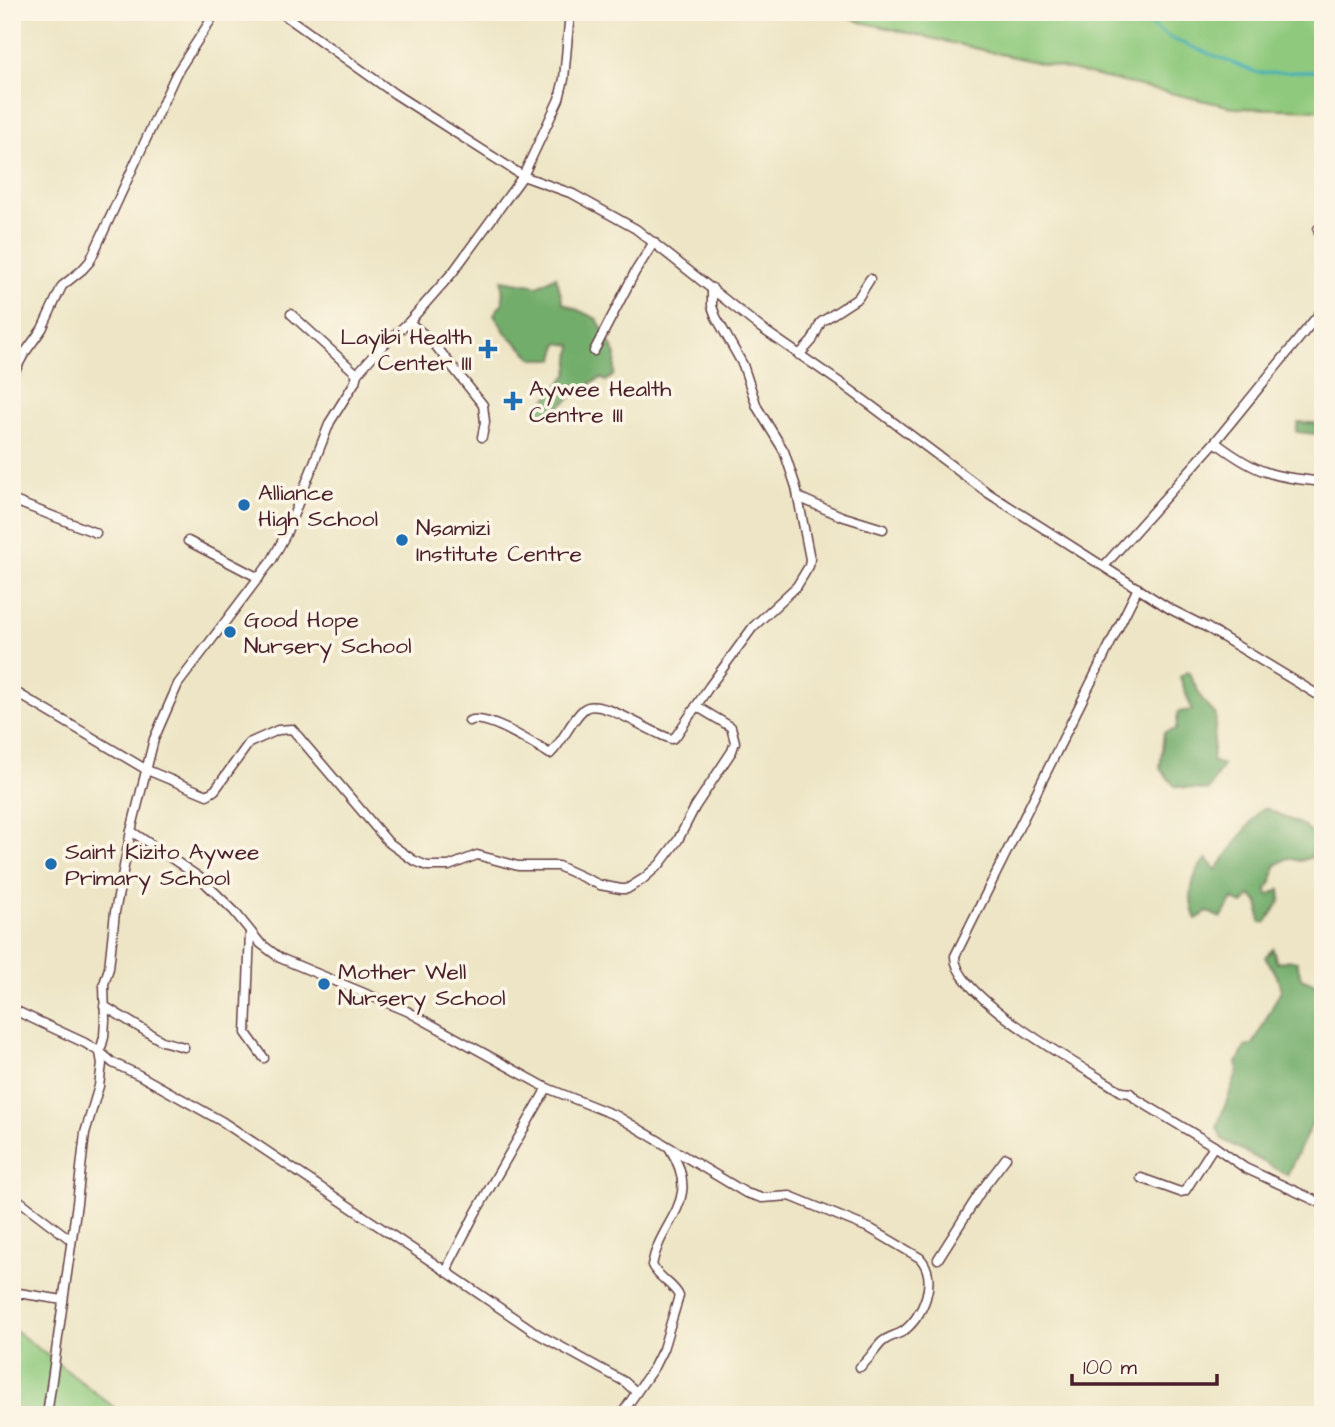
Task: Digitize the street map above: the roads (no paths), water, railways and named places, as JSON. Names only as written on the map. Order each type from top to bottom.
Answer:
[{"type":"street","points":[[12,376],[42,328],[62,286],[90,261],[176,74],[216,12]]},
{"type":"street","points":[[280,12],[395,94],[523,176],[573,194],[626,223],[654,242],[761,328],[877,409],[988,493],[1170,609],[1206,627],[1323,698]]},
{"type":"street","points":[[47,1415],[85,1133],[99,1086],[102,1064],[100,1052],[104,1037],[104,984],[110,968],[116,912],[131,831],[154,739],[178,684],[272,560],[286,534],[330,422],[355,382],[357,374],[378,350],[409,322],[453,272],[523,176],[559,99],[564,79],[570,12]]},
{"type":"street","points":[[1318,229],[1323,248]]},
{"type":"street","points":[[594,351],[635,272],[654,242]]},
{"type":"street","points":[[799,355],[812,341],[821,322],[858,298],[870,279]]},
{"type":"street","points":[[469,721],[482,719],[550,754],[588,706],[608,709],[672,739],[753,627],[797,586],[809,566],[798,497],[780,443],[757,407],[743,365],[713,311],[712,288]]},
{"type":"street","points":[[1104,566],[1215,442],[1323,309]]},
{"type":"street","points":[[290,314],[357,374]]},
{"type":"street","points":[[409,322],[431,340],[483,405],[485,422],[482,437]]},
{"type":"street","points":[[1215,442],[1258,471],[1292,479],[1323,482]]},
{"type":"street","points":[[798,497],[841,516],[883,529]]},
{"type":"street","points":[[12,500],[96,533]]},
{"type":"street","points":[[188,541],[259,578]]},
{"type":"street","points":[[1138,588],[998,866],[955,956],[955,963],[960,974],[992,1007],[1069,1060],[1122,1092],[1130,1093],[1245,1168],[1323,1204]]},
{"type":"street","points":[[12,690],[147,770],[197,792],[210,794],[249,743],[289,728],[300,736],[388,842],[413,860],[427,866],[450,866],[477,855],[518,866],[562,867],[600,885],[627,889],[643,879],[671,850],[732,751],[734,741],[731,727],[696,706]]},
{"type":"street","points":[[131,831],[199,877],[226,902],[250,932],[280,958],[415,1015],[547,1088],[617,1116],[746,1193],[762,1198],[790,1196],[803,1201],[871,1229],[924,1262],[929,1287],[927,1301],[905,1330],[884,1340],[860,1367]]},
{"type":"street","points":[[250,932],[246,1033],[264,1058]]},
{"type":"street","points":[[104,1006],[162,1041],[184,1047]]},
{"type":"street","points":[[12,1009],[100,1052],[113,1063],[223,1122],[538,1335],[625,1382],[635,1391]]},
{"type":"street","points":[[447,1272],[476,1212],[547,1088]]},
{"type":"street","points":[[621,1415],[663,1349],[680,1296],[660,1277],[652,1265],[683,1193],[678,1167],[667,1145]]},
{"type":"street","points":[[1141,1178],[1180,1192],[1185,1191],[1214,1146]]},
{"type":"street","points":[[938,1259],[981,1191],[1006,1158]]},
{"type":"street","points":[[12,1195],[71,1240]]},
{"type":"street","points":[[12,1292],[63,1300]]},
{"type":"waterway","points":[[1129,12],[1172,39],[1258,73],[1323,71]]},
{"type":"place","name":"Layibi Health Center III","points":[[488,349]]},
{"type":"place","name":"Aywee Health Centre III","points":[[513,401]]},
{"type":"place","name":"Alliance High School","points":[[244,505]]},
{"type":"place","name":"Nsamizi Institute Centre","points":[[402,540]]},
{"type":"place","name":"Good Hope Nursery School","points":[[230,632]]},
{"type":"place","name":"Saint Kizito Aywee Primary School","points":[[51,864]]},
{"type":"place","name":"Mother Well Nursery School","points":[[324,984]]}]
